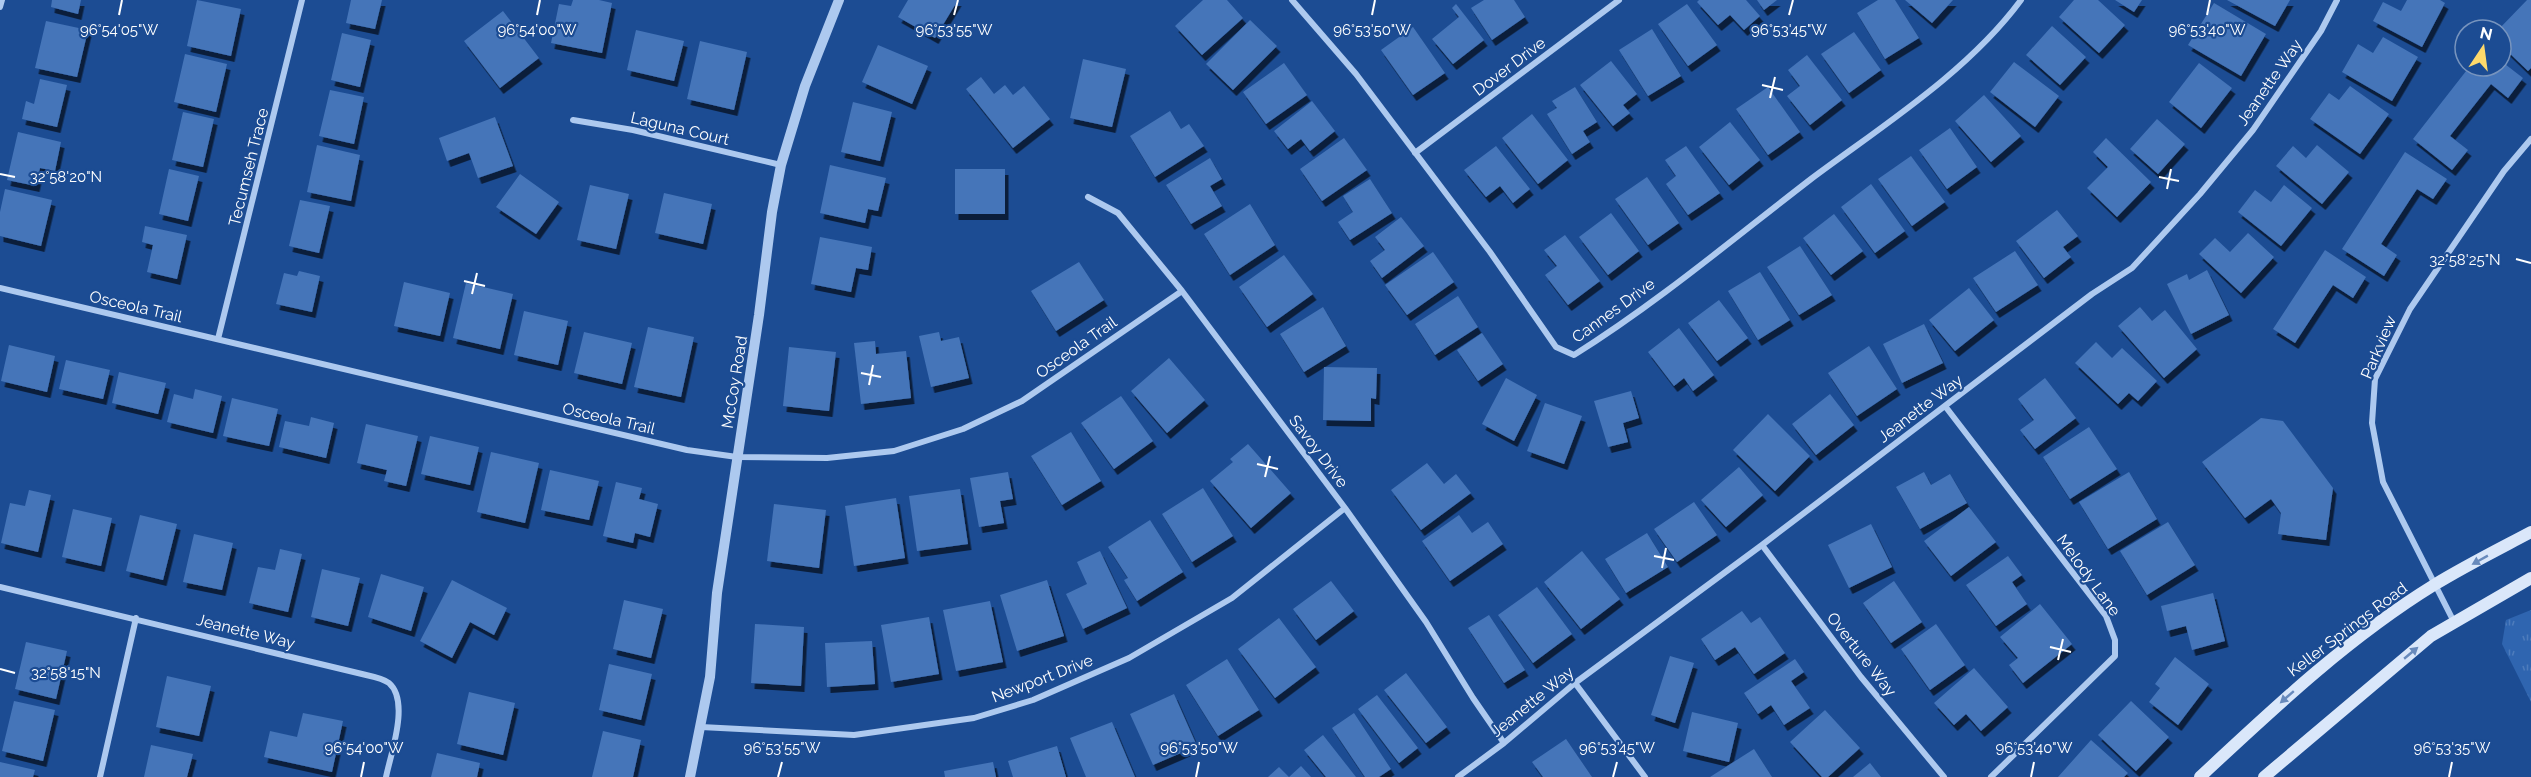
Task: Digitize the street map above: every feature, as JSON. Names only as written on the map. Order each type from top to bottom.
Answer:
[{"type":"main road","name":"Keller Springs Road","points":[[2200,777],[2294,690],[2350,644],[2434,585],[2531,532]]},
{"type":"main road","points":[[2264,777],[2431,636],[2531,578]]},
{"type":"street","points":[[0,7],[2,0]]},
{"type":"street","name":"Tecumseh Trace","points":[[218,339],[302,0]]},
{"type":"street","name":"McCoy Road","points":[[690,777],[710,677],[717,593],[759,315],[772,212],[781,165],[806,86],[839,0]]},
{"type":"street","name":"Cannes Drive","points":[[1292,0],[1356,74],[1556,347],[1574,355],[1662,293],[1924,93],[1972,54],[2021,0]]},
{"type":"street","name":"Dover Drive","points":[[1415,153],[1619,0]]},
{"type":"street","name":"Jeanette Way","points":[[1458,777],[1504,743],[1575,683],[1762,545],[2092,294],[2132,268],[2200,194],[2253,130],[2321,31],[2337,0]]},
{"type":"street","name":"Laguna Court","points":[[573,120],[633,130],[781,165]]},
{"type":"street","name":"Parkview","points":[[2454,623],[2383,482],[2372,423],[2375,380],[2410,309],[2504,171],[2531,139]]},
{"type":"street","name":"Savoy Drive","points":[[1088,197],[1118,213],[1182,291],[1345,507],[1426,622],[1504,743]]},
{"type":"street","name":"Osceola Trail","points":[[0,288],[687,450],[737,457],[826,458],[894,451],[963,429],[1022,401],[1182,291]]},
{"type":"street","name":"Melody Lane","points":[[1945,406],[2106,616],[2115,640],[2115,656],[1991,777]]},
{"type":"street","name":"Newport Drive","points":[[701,727],[854,735],[974,718],[1033,700],[1129,658],[1232,598],[1345,507]]},
{"type":"street","name":"Overture Way","points":[[1762,545],[1861,677],[1944,777]]},
{"type":"street","name":"Jeanette Way","points":[[0,587],[136,618],[388,682],[399,696],[399,712],[386,777]]},
{"type":"street","points":[[99,777],[136,618]]},
{"type":"street","points":[[1575,683],[1645,777]]},
{"type":"green space","points":[[2531,610],[2531,702],[2502,644],[2506,620]]},
{"type":"building","points":[[52,0],[81,0],[78,14],[51,7]]},
{"type":"building","points":[[197,0],[241,9],[231,56],[187,46]]},
{"type":"building","points":[[351,0],[382,0],[375,29],[346,23]]},
{"type":"building","points":[[573,0],[599,0],[612,3],[602,53],[551,43],[559,4],[571,6]]},
{"type":"building","points":[[908,0],[958,0],[935,38],[898,17]]},
{"type":"building","points":[[1203,0],[1227,0],[1243,18],[1202,55],[1175,26]]},
{"type":"building","points":[[1484,0],[1514,0],[1525,17],[1492,40],[1471,8]]},
{"type":"building","points":[[1699,0],[1746,0],[1760,16],[1744,30],[1730,15],[1718,25],[1697,2]]},
{"type":"building","points":[[1757,0],[1777,0],[1764,10]]},
{"type":"building","points":[[1878,0],[1895,0],[1919,38],[1885,59],[1857,13]]},
{"type":"building","points":[[1905,0],[1953,0],[1932,23]]},
{"type":"building","points":[[2074,0],[2098,0],[2125,25],[2099,53],[2059,17]]},
{"type":"building","points":[[2115,0],[2142,0],[2134,12]]},
{"type":"building","points":[[2227,0],[2290,0],[2275,26]]},
{"type":"building","points":[[2407,0],[2440,0],[2445,3],[2422,47],[2373,21],[2383,2],[2401,11]]},
{"type":"building","points":[[2527,0],[2531,0],[2531,68],[2528,71],[2513,57],[2513,18],[2510,18]]},
{"type":"building","points":[[2214,3],[2266,34],[2241,76],[2188,45]]},
{"type":"building","points":[[1456,4],[1484,40],[1453,64],[1432,39],[1459,17],[1452,8]]},
{"type":"building","points":[[1687,4],[1717,45],[1688,66],[1658,24]]},
{"type":"building","points":[[503,11],[539,58],[500,88],[464,41]]},
{"type":"building","points":[[1250,20],[1277,46],[1233,90],[1206,64]]},
{"type":"building","points":[[46,21],[88,30],[77,77],[35,68]]},
{"type":"building","points":[[2052,26],[2086,57],[2060,85],[2026,55]]},
{"type":"building","points":[[1413,27],[1445,73],[1413,95],[1381,50]]},
{"type":"building","points":[[1652,29],[1681,76],[1648,96],[1619,50]]},
{"type":"building","points":[[636,30],[684,41],[674,81],[627,70]]},
{"type":"building","points":[[1854,32],[1881,70],[1849,93],[1821,54]]},
{"type":"building","points":[[342,33],[371,40],[360,87],[331,80]]},
{"type":"building","points":[[2383,37],[2418,57],[2392,101],[2342,72],[2358,44],[2373,53]]},
{"type":"building","points":[[700,41],[747,52],[734,110],[687,99]]},
{"type":"building","points":[[878,45],[928,66],[912,104],[862,82]]},
{"type":"building","points":[[185,54],[227,64],[216,112],[174,102]]},
{"type":"building","points":[[1807,55],[1842,100],[1810,125],[1787,96],[1800,86],[1788,70]]},
{"type":"building","points":[[1083,59],[1126,69],[1112,127],[1070,118]]},
{"type":"building","points":[[1611,61],[1637,94],[1623,105],[1630,113],[1613,126],[1580,85]]},
{"type":"building","points":[[2014,62],[2059,96],[2035,127],[1990,92]]},
{"type":"building","points":[[1284,63],[1307,95],[1266,124],[1243,92]]},
{"type":"building","points":[[2199,63],[2232,88],[2201,128],[2169,102]]},
{"type":"building","points":[[2513,70],[2523,78],[2508,98],[2491,84],[2450,136],[2468,150],[2452,170],[2413,139],[2461,78],[2513,78]]},
{"type":"building","points":[[981,77],[994,94],[1005,85],[1013,95],[1024,86],[1050,119],[1013,148],[966,89]]},
{"type":"building","points":[[40,79],[67,85],[57,127],[22,119],[26,101],[34,104]]},
{"type":"building","points":[[2350,86],[2389,114],[2360,154],[2310,119],[2329,93],[2339,100]]},
{"type":"building","points":[[1575,87],[1597,122],[1583,131],[1590,142],[1572,154],[1547,114],[1557,108],[1552,101]]},
{"type":"building","points":[[1768,87],[1800,132],[1768,155],[1736,109]]},
{"type":"building","points":[[330,90],[364,97],[354,144],[319,136]]},
{"type":"building","points":[[1984,95],[2021,136],[1991,162],[1955,121]]},
{"type":"building","points":[[1312,101],[1335,131],[1310,151],[1301,139],[1288,149],[1274,131]]},
{"type":"building","points":[[853,102],[892,112],[880,161],[841,152]]},
{"type":"building","points":[[1170,111],[1181,129],[1189,124],[1204,146],[1155,177],[1130,136]]},
{"type":"building","points":[[183,112],[214,119],[203,167],[172,160]]},
{"type":"building","points":[[1532,114],[1568,160],[1538,184],[1502,138]]},
{"type":"building","points":[[495,117],[513,166],[478,178],[469,153],[447,161],[439,138]]},
{"type":"building","points":[[2157,119],[2185,144],[2158,174],[2130,149]]},
{"type":"building","points":[[1730,122],[1760,160],[1729,185],[1699,147]]},
{"type":"building","points":[[1950,128],[1977,167],[1947,189],[1919,150]]},
{"type":"building","points":[[18,132],[61,142],[55,171],[40,168],[36,186],[7,180]]},
{"type":"building","points":[[1344,138],[1367,170],[1322,201],[1300,169]]},
{"type":"building","points":[[2106,138],[2151,182],[2117,217],[2087,188],[2108,167],[2093,152]]},
{"type":"building","points":[[317,145],[360,155],[351,201],[307,192]]},
{"type":"building","points":[[2317,145],[2349,172],[2322,204],[2276,166],[2293,146],[2306,158]]},
{"type":"building","points":[[1496,146],[1530,189],[1513,203],[1500,186],[1486,197],[1464,170]]},
{"type":"building","points":[[1686,146],[1720,193],[1688,215],[1666,184],[1676,176],[1665,160]]},
{"type":"building","points":[[2405,152],[2447,179],[2433,199],[2417,189],[2381,244],[2397,255],[2384,276],[2342,249]]},
{"type":"building","points":[[1911,156],[1945,202],[1912,226],[1878,179]]},
{"type":"building","points":[[1210,158],[1222,179],[1210,186],[1222,206],[1191,224],[1166,185]]},
{"type":"building","points":[[830,165],[886,178],[878,211],[868,209],[865,223],[820,213]]},
{"type":"building","points":[[169,169],[199,176],[188,221],[159,214]]},
{"type":"building","points":[[955,169],[1005,169],[1005,214],[955,214]]},
{"type":"building","points":[[520,174],[559,202],[536,234],[496,207]]},
{"type":"building","points":[[1647,177],[1679,223],[1648,245],[1615,199]]},
{"type":"building","points":[[1370,179],[1392,213],[1350,240],[1338,222],[1353,212],[1343,196]]},
{"type":"building","points":[[1871,184],[1905,231],[1875,253],[1841,207]]},
{"type":"building","points":[[590,185],[629,194],[616,249],[577,240]]},
{"type":"building","points":[[2284,185],[2312,208],[2281,246],[2238,212],[2255,190],[2271,202]]},
{"type":"building","points":[[5,189],[52,200],[41,246],[0,236],[0,212]]},
{"type":"building","points":[[664,193],[712,204],[703,244],[655,233]]},
{"type":"building","points":[[300,200],[330,206],[319,253],[289,246]]},
{"type":"building","points":[[1250,204],[1275,245],[1230,275],[1204,234]]},
{"type":"building","points":[[2057,210],[2078,236],[2063,247],[2071,257],[2044,278],[2016,241]]},
{"type":"building","points":[[1611,213],[1639,251],[1608,275],[1579,237]]},
{"type":"building","points":[[1834,214],[1863,251],[1831,275],[1803,238]]},
{"type":"building","points":[[1401,217],[1424,246],[1382,278],[1370,261],[1385,250],[1375,237]]},
{"type":"building","points":[[145,226],[187,235],[177,279],[147,272],[153,245],[142,242]]},
{"type":"building","points":[[2248,233],[2274,257],[2241,293],[2199,254],[2215,238],[2230,252]]},
{"type":"building","points":[[1565,235],[1600,281],[1568,305],[1545,275],[1557,266],[1544,250]]},
{"type":"building","points":[[820,237],[872,247],[868,270],[856,268],[851,292],[811,284]]},
{"type":"building","points":[[1800,246],[1832,295],[1799,315],[1767,267]]},
{"type":"building","points":[[2325,250],[2366,277],[2353,298],[2333,285],[2295,343],[2273,329]]},
{"type":"building","points":[[2015,251],[2038,285],[1996,312],[1973,278]]},
{"type":"building","points":[[1433,252],[1454,282],[1407,315],[1385,285]]},
{"type":"building","points":[[1284,255],[1313,294],[1267,327],[1239,287]]},
{"type":"building","points":[[1079,262],[1104,300],[1056,331],[1031,291]]},
{"type":"building","points":[[2207,270],[2229,315],[2191,334],[2167,284],[2187,274],[2189,280]]},
{"type":"building","points":[[299,271],[320,276],[312,312],[276,304],[284,273],[297,276]]},
{"type":"building","points":[[1760,272],[1790,320],[1758,340],[1728,291]]},
{"type":"building","points":[[404,282],[450,293],[440,336],[394,326]]},
{"type":"building","points":[[466,283],[513,294],[500,349],[453,338]]},
{"type":"building","points":[[1969,288],[1994,320],[1955,351],[1929,320]]},
{"type":"building","points":[[1458,296],[1478,327],[1435,355],[1415,324]]},
{"type":"building","points":[[1719,300],[1748,338],[1717,361],[1688,323]]},
{"type":"building","points":[[1323,307],[1346,346],[1304,372],[1280,334]]},
{"type":"building","points":[[2140,307],[2152,321],[2165,310],[2197,349],[2164,378],[2118,326]]},
{"type":"building","points":[[524,311],[568,321],[558,365],[514,355]]},
{"type":"building","points":[[1924,324],[1943,363],[1902,383],[1883,344]]},
{"type":"building","points":[[648,327],[694,337],[681,397],[634,387]]},
{"type":"building","points":[[1679,328],[1714,375],[1693,391],[1684,378],[1674,386],[1648,352]]},
{"type":"building","points":[[584,332],[632,343],[622,384],[574,373]]},
{"type":"building","points":[[939,332],[941,341],[959,337],[969,378],[931,387],[919,336]]},
{"type":"building","points":[[1482,333],[1503,364],[1478,381],[1457,350]]},
{"type":"building","points":[[875,341],[876,354],[906,351],[911,398],[861,404],[854,343]]},
{"type":"building","points":[[2096,342],[2112,358],[2122,348],[2157,381],[2138,401],[2129,393],[2118,404],[2075,363]]},
{"type":"building","points":[[9,345],[55,356],[47,392],[1,381]]},
{"type":"building","points":[[1869,346],[1897,389],[1857,416],[1828,373]]},
{"type":"building","points":[[789,347],[836,352],[829,411],[783,406]]},
{"type":"building","points":[[1169,358],[1205,400],[1167,433],[1131,391]]},
{"type":"building","points":[[66,360],[110,370],[103,399],[59,389]]},
{"type":"building","points":[[1324,367],[1377,368],[1376,399],[1371,398],[1371,421],[1323,420]]},
{"type":"building","points":[[119,372],[166,383],[158,414],[112,403]]},
{"type":"building","points":[[1506,378],[1537,395],[1514,441],[1482,424]]},
{"type":"building","points":[[2045,378],[2076,418],[2035,449],[2020,430],[2034,420],[2018,399]]},
{"type":"building","points":[[195,389],[222,396],[213,433],[167,422],[174,394],[193,399]]},
{"type":"building","points":[[1631,391],[1639,418],[1623,423],[1628,442],[1608,447],[1594,401]]},
{"type":"building","points":[[1830,394],[1854,425],[1816,455],[1792,424]]},
{"type":"building","points":[[1121,396],[1153,441],[1114,469],[1081,423]]},
{"type":"building","points":[[232,398],[278,409],[269,446],[223,436]]},
{"type":"building","points":[[1545,403],[1582,416],[1564,464],[1527,451]]},
{"type":"building","points":[[1768,414],[1810,456],[1775,491],[1733,450]]},
{"type":"building","points":[[311,417],[334,423],[326,458],[279,447],[285,421],[309,426]]},
{"type":"building","points":[[2261,418],[2283,421],[2333,488],[2326,540],[2278,534],[2281,513],[2271,499],[2245,518],[2202,462]]},
{"type":"building","points":[[366,424],[418,436],[406,486],[384,481],[387,470],[357,463]]},
{"type":"building","points":[[2089,427],[2117,469],[2070,499],[2043,457]]},
{"type":"building","points":[[1071,432],[1101,481],[1062,505],[1031,456]]},
{"type":"building","points":[[430,436],[479,447],[470,485],[421,474]]},
{"type":"building","points":[[1248,444],[1291,493],[1251,528],[1210,481],[1233,462],[1230,459]]},
{"type":"building","points":[[491,452],[539,463],[525,523],[477,512]]},
{"type":"building","points":[[1427,463],[1444,484],[1456,474],[1471,493],[1421,530],[1391,490]]},
{"type":"building","points":[[1739,467],[1763,495],[1726,527],[1701,500]]},
{"type":"building","points":[[550,470],[599,481],[589,520],[541,510]]},
{"type":"building","points":[[1008,472],[1013,499],[1000,501],[1004,523],[979,527],[970,478]]},
{"type":"building","points":[[1924,472],[1931,485],[1950,474],[1967,503],[1920,529],[1896,487]]},
{"type":"building","points":[[2129,472],[2157,519],[2108,549],[2079,502]]},
{"type":"building","points":[[616,482],[642,488],[639,499],[658,504],[650,537],[635,533],[633,543],[603,536]]},
{"type":"building","points":[[1203,488],[1233,536],[1192,562],[1162,514]]},
{"type":"building","points":[[960,489],[968,544],[917,551],[909,496]]},
{"type":"building","points":[[29,490],[51,495],[38,552],[1,543],[10,503],[25,506]]},
{"type":"building","points":[[896,498],[905,558],[854,566],[845,506]]},
{"type":"building","points":[[1694,502],[1717,535],[1677,562],[1654,529]]},
{"type":"building","points":[[774,504],[826,510],[819,568],[767,561]]},
{"type":"building","points":[[1969,507],[1996,542],[1951,576],[1924,541]]},
{"type":"building","points":[[73,509],[112,518],[101,566],[62,557]]},
{"type":"building","points":[[140,515],[177,524],[163,580],[126,571]]},
{"type":"building","points":[[1459,515],[1472,533],[1488,522],[1503,544],[1450,581],[1422,541]]},
{"type":"building","points":[[1150,520],[1183,572],[1137,601],[1124,580],[1128,578],[1108,547]]},
{"type":"building","points":[[2168,522],[2195,565],[2147,595],[2120,551]]},
{"type":"building","points":[[1871,524],[1892,567],[1849,588],[1828,545]]},
{"type":"building","points":[[1647,533],[1668,567],[1626,593],[1605,559]]},
{"type":"building","points":[[194,534],[233,543],[222,590],[183,582]]},
{"type":"building","points":[[280,549],[302,554],[288,612],[249,603],[258,567],[275,570]]},
{"type":"building","points":[[1100,551],[1127,608],[1083,629],[1066,594],[1087,584],[1077,562]]},
{"type":"building","points":[[1582,551],[1620,599],[1581,629],[1544,582]]},
{"type":"building","points":[[2008,556],[2022,575],[2012,582],[2027,604],[1996,626],[1966,585]]},
{"type":"building","points":[[322,569],[360,578],[348,626],[311,617]]},
{"type":"building","points":[[381,574],[424,587],[411,631],[368,617]]},
{"type":"building","points":[[452,580],[507,608],[494,635],[470,622],[452,658],[420,641]]},
{"type":"building","points":[[1047,580],[1064,636],[1017,651],[1000,595]]},
{"type":"building","points":[[1331,581],[1354,611],[1316,640],[1293,609]]},
{"type":"building","points":[[1894,581],[1922,622],[1891,643],[1863,603]]},
{"type":"building","points":[[1537,587],[1572,634],[1533,663],[1498,615]]},
{"type":"building","points":[[2213,593],[2225,641],[2192,650],[2186,626],[2167,631],[2161,606]]},
{"type":"building","points":[[624,600],[663,609],[651,658],[613,649]]},
{"type":"building","points":[[990,601],[1003,662],[956,671],[943,610]]},
{"type":"building","points":[[2040,604],[2072,644],[2023,683],[2009,665],[2018,658],[2000,637]]},
{"type":"building","points":[[1742,611],[1751,623],[1760,617],[1785,653],[1754,674],[1735,647],[1715,660],[1701,639]]},
{"type":"building","points":[[1489,615],[1525,670],[1504,683],[1468,628]]},
{"type":"building","points":[[929,617],[939,674],[891,682],[881,625]]},
{"type":"building","points":[[1279,618],[1316,667],[1275,698],[1238,649]]},
{"type":"building","points":[[755,624],[804,627],[801,686],[751,683]]},
{"type":"building","points":[[1936,624],[1965,665],[1930,690],[1901,649]]},
{"type":"building","points":[[872,641],[875,684],[827,687],[825,643]]},
{"type":"building","points":[[26,642],[67,651],[56,699],[15,689]]},
{"type":"building","points":[[1670,656],[1694,663],[1675,723],[1651,715]]},
{"type":"building","points":[[2175,657],[2209,684],[2178,725],[2149,702],[2160,688],[2155,684]]},
{"type":"building","points":[[1227,659],[1259,710],[1218,736],[1186,685]]},
{"type":"building","points":[[1795,659],[1804,672],[1791,681],[1810,708],[1784,725],[1771,705],[1758,714],[1744,693]]},
{"type":"building","points":[[609,664],[652,674],[641,720],[599,710]]},
{"type":"building","points":[[1974,668],[2008,707],[1981,731],[1966,714],[1954,725],[1934,703]]},
{"type":"building","points":[[1406,673],[1447,727],[1426,743],[1384,690]]},
{"type":"building","points":[[167,676],[211,686],[199,736],[156,727]]},
{"type":"building","points":[[469,692],[515,703],[503,755],[457,744]]},
{"type":"building","points":[[1174,694],[1197,746],[1153,765],[1130,714]]},
{"type":"building","points":[[1377,695],[1418,748],[1399,763],[1358,709]]},
{"type":"building","points":[[14,701],[55,710],[43,761],[2,751]]},
{"type":"building","points":[[2131,701],[2169,737],[2136,771],[2098,735]]},
{"type":"building","points":[[1825,710],[1860,748],[1828,777],[1822,777],[1790,742]]},
{"type":"building","points":[[1692,712],[1738,723],[1729,762],[1683,751]]},
{"type":"building","points":[[303,713],[343,721],[332,772],[264,757],[270,731],[297,737]]},
{"type":"building","points":[[1354,713],[1391,769],[1379,777],[1365,777],[1332,728]]},
{"type":"building","points":[[1112,722],[1135,777],[1086,777],[1070,738]]},
{"type":"building","points":[[603,731],[641,740],[633,777],[592,777]]},
{"type":"building","points":[[1323,735],[1356,777],[1326,777],[1304,750]]},
{"type":"building","points":[[1566,739],[1592,777],[1543,777],[1532,762]]},
{"type":"building","points":[[2091,740],[2128,773],[2124,777],[2058,777]]},
{"type":"building","points":[[151,745],[193,754],[187,777],[144,777]]},
{"type":"building","points":[[1057,746],[1066,777],[1013,777],[1008,761]]},
{"type":"building","points":[[1754,749],[1772,777],[1710,777]]},
{"type":"building","points":[[437,753],[480,763],[477,777],[431,777]]},
{"type":"building","points":[[0,762],[35,770],[33,777],[0,777]]},
{"type":"building","points":[[993,762],[996,777],[945,777],[944,771]]},
{"type":"building","points":[[1870,763],[1881,777],[1853,777]]},
{"type":"building","points":[[1301,766],[1311,777],[1289,777]]},
{"type":"building","points":[[1279,767],[1289,777],[1268,777]]}]
